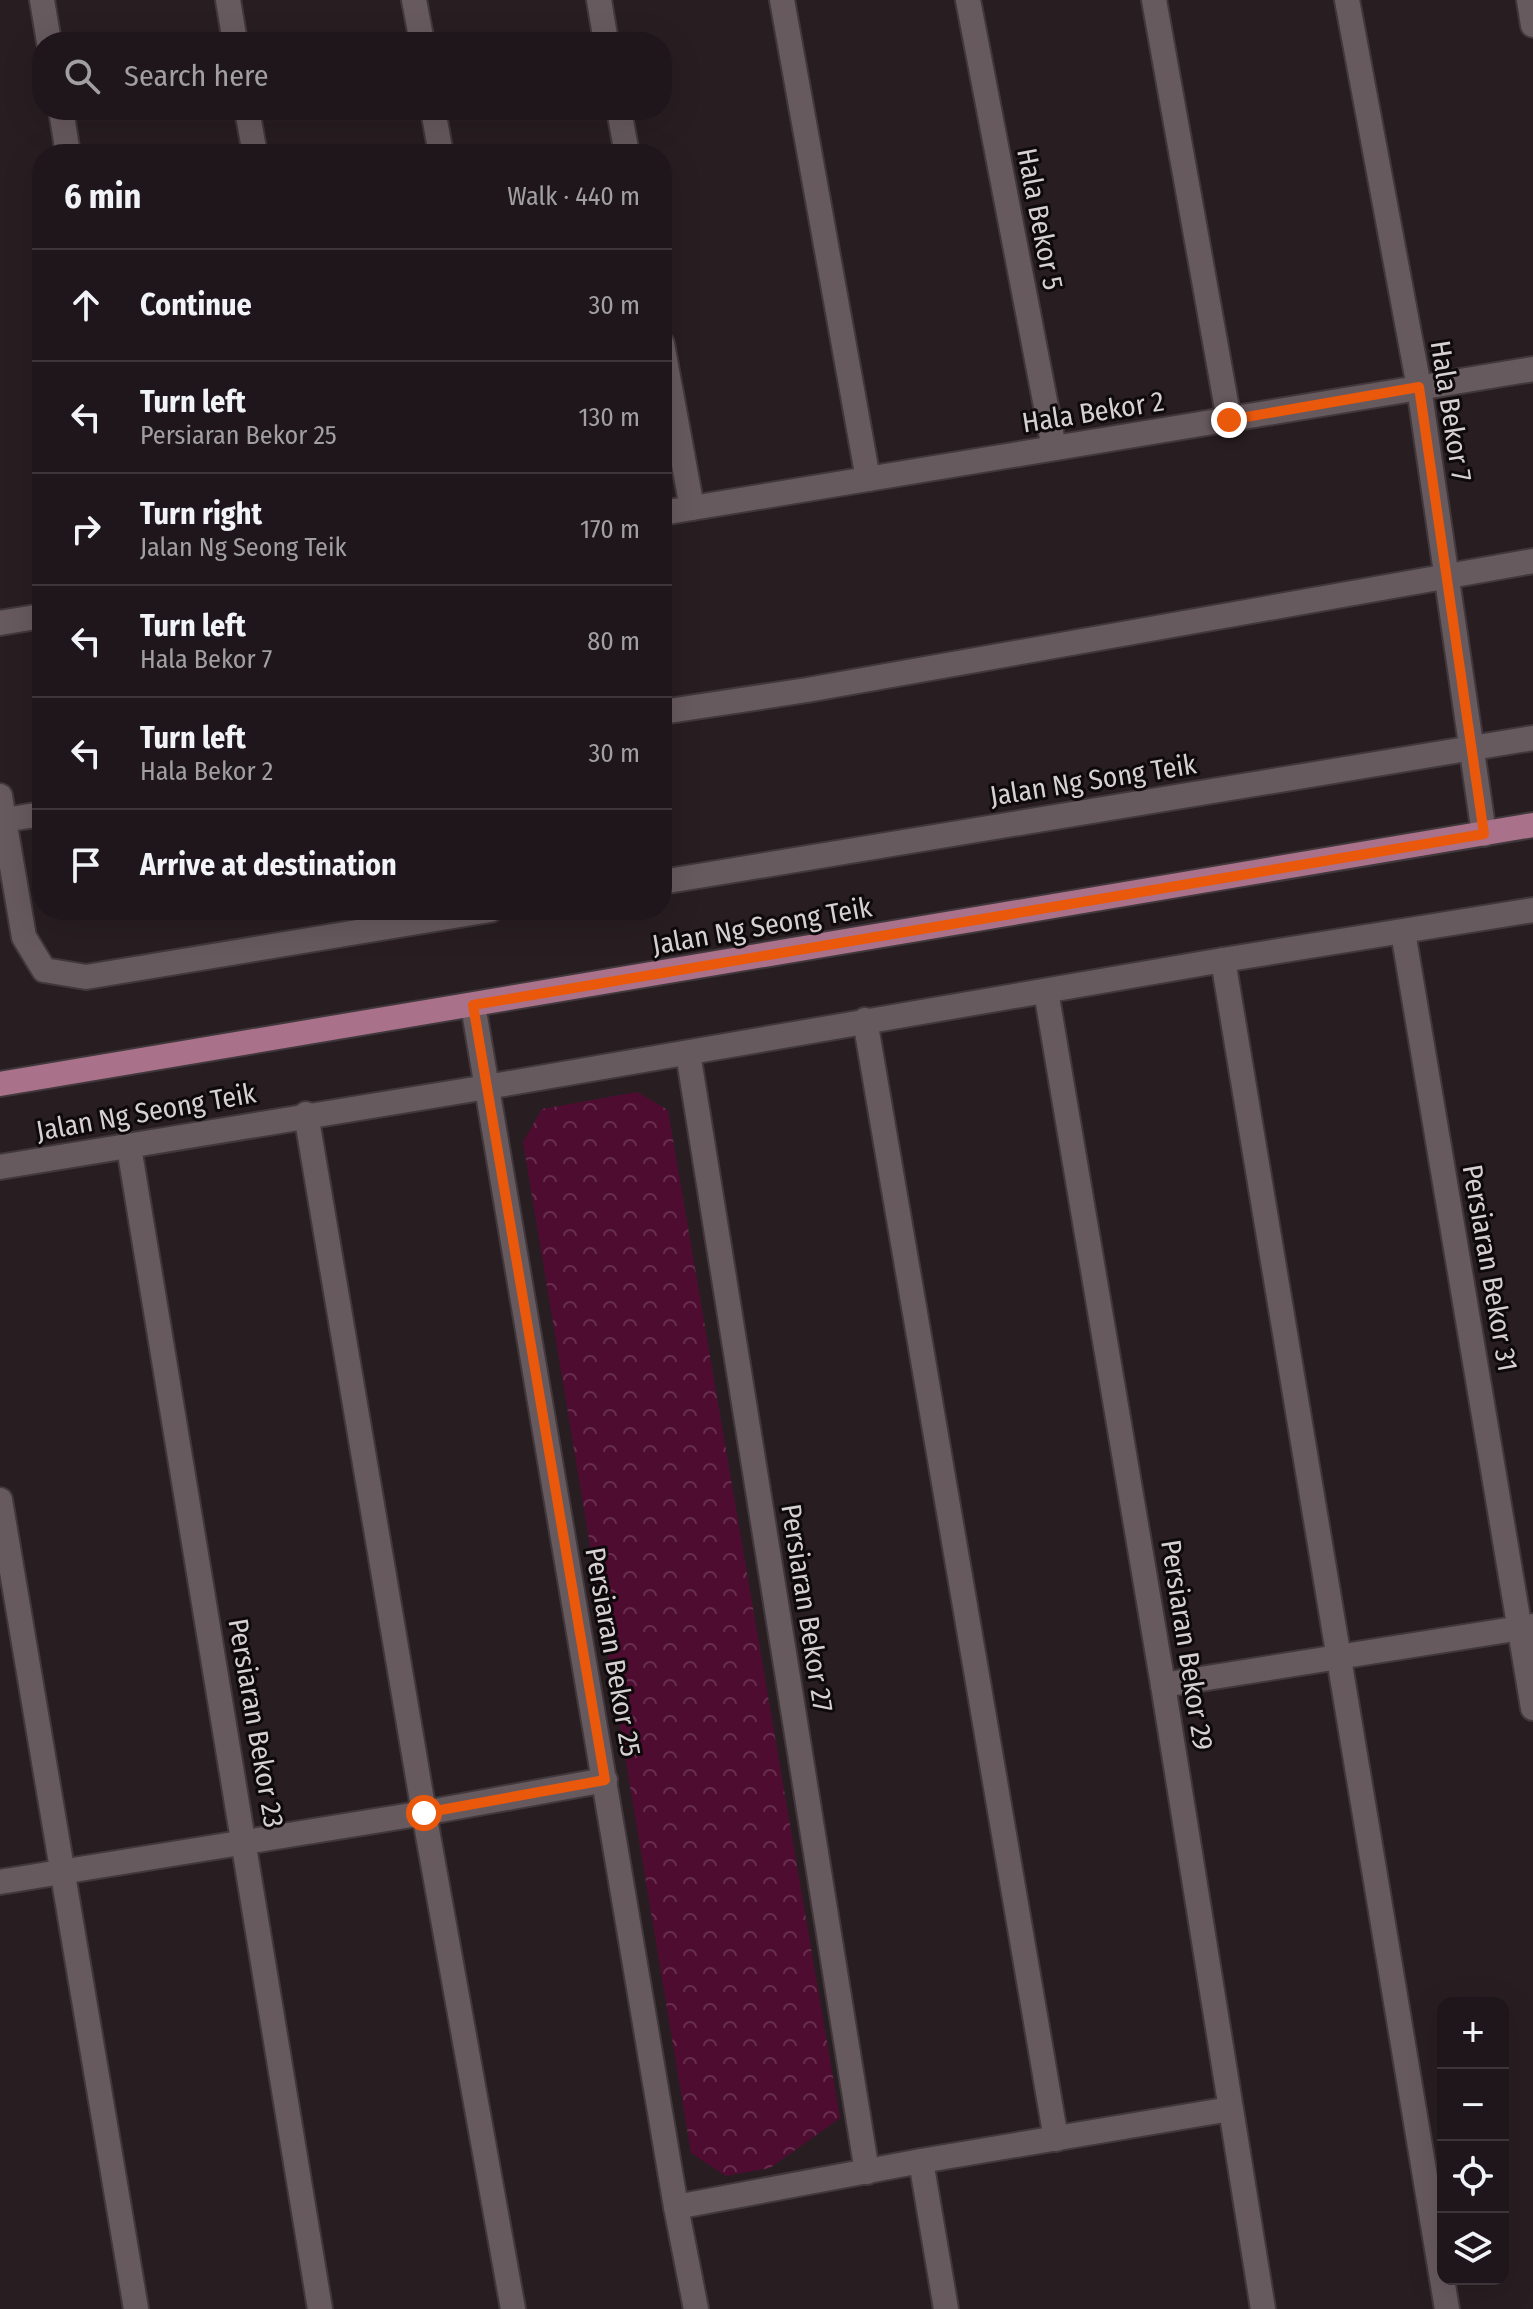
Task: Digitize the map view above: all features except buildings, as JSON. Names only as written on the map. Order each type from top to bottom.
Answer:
[{"type":"main road","name":"Jalan Ng Seong Teik","points":[[0,1084],[1533,825]]},
{"type":"street","points":[[42,0],[47,32]]},
{"type":"street","points":[[228,0],[233,32]]},
{"type":"street","points":[[414,0],[420,32]]},
{"type":"street","points":[[599,0],[604,32]]},
{"type":"street","points":[[782,0],[868,479]]},
{"type":"street","name":"Hala Bekor 5","points":[[968,0],[1054,448]]},
{"type":"street","points":[[1154,0],[1229,420]]},
{"type":"street","name":"Hala Bekor 7","points":[[1347,0],[1419,387],[1484,834]]},
{"type":"street","points":[[1529,0],[1533,25]]},
{"type":"street","points":[[63,120],[66,144]]},
{"type":"street","points":[[249,120],[253,144]]},
{"type":"street","points":[[435,120],[439,144]]},
{"type":"street","points":[[621,120],[625,144]]},
{"type":"street","name":"Hala Bekor 2","points":[[672,511],[1533,369]]},
{"type":"street","points":[[672,399],[692,508]]},
{"type":"street","points":[[672,710],[807,690],[1533,561]]},
{"type":"street","points":[[0,623],[32,618]]},
{"type":"street","name":"Jalan Ng Song Teik","points":[[672,880],[1533,738]]},
{"type":"street","points":[[32,812],[2,808],[24,937],[44,970],[86,977],[375,920]]},
{"type":"street","name":"Jalan Ng Seong Teik","points":[[0,1167],[1533,910]]},
{"type":"street","name":"Persiaran Bekor 31","points":[[1403,932],[1526,1627],[1533,1708]]},
{"type":"street","points":[[1223,960],[1447,2309]]},
{"type":"street","name":"Persiaran Bekor 29","points":[[1046,991],[1163,1685],[1263,2309]]},
{"type":"street","name":"Persiaran Bekor 25","points":[[473,1005],[676,2207],[696,2309]]},
{"type":"street","points":[[865,1020],[1056,2139]]},
{"type":"street","name":"Persiaran Bekor 27","points":[[688,1053],[867,2172]]},
{"type":"street","points":[[306,1114],[424,1813],[513,2309]]},
{"type":"street","name":"Persiaran Bekor 23","points":[[129,1147],[320,2309]]},
{"type":"street","points":[[0,1500],[136,2309]]},
{"type":"street","points":[[1163,1685],[1526,1627]]},
{"type":"street","points":[[0,1882],[424,1813],[605,1780]]},
{"type":"street","points":[[676,2207],[921,2161],[1230,2109]]},
{"type":"street","points":[[921,2161],[946,2309]]},
{"type":"green space","points":[[637,1092],[668,1110],[840,2118],[770,2168],[726,2176],[691,2153],[523,1142],[542,1109]]},
{"type":"route","points":[[424,1813],[605,1780],[473,1005],[1484,834],[1419,387],[1229,420]]}]
